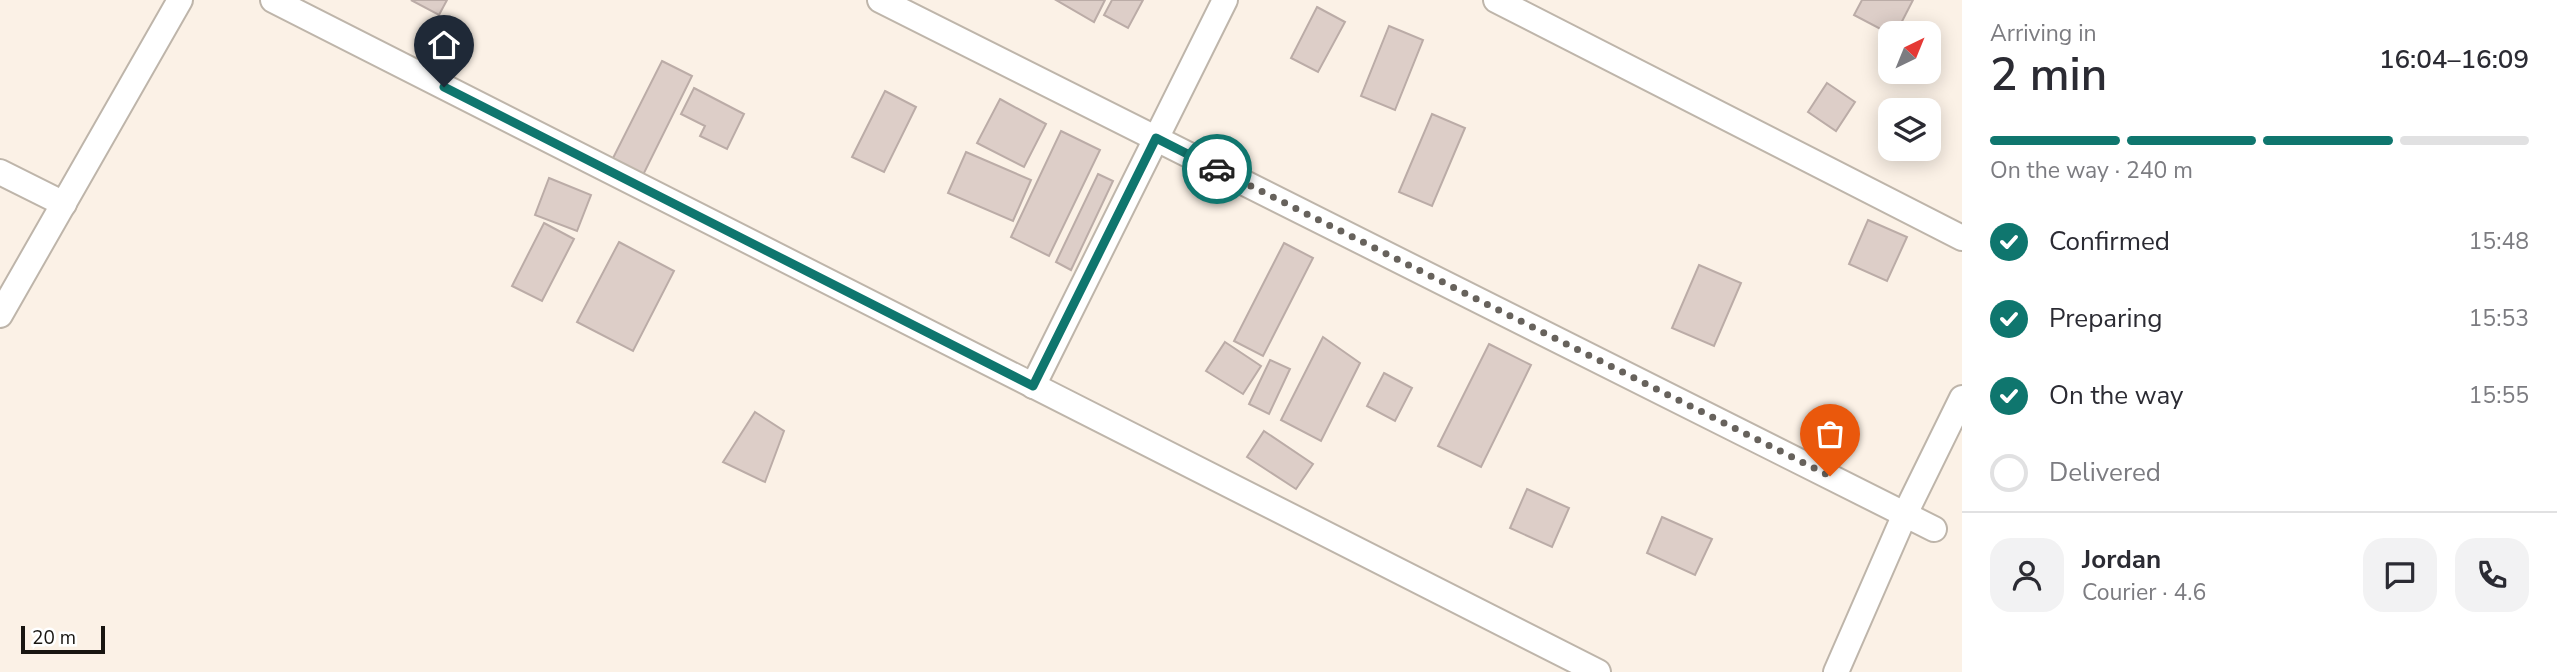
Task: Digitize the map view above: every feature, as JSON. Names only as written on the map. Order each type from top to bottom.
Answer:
[{"type":"street","points":[[0,315],[180,0]]},
{"type":"street","points":[[273,0],[1598,672]]},
{"type":"street","points":[[880,0],[1934,529]]},
{"type":"street","points":[[1033,386],[1225,0]]},
{"type":"street","points":[[1496,0],[1962,238]]},
{"type":"street","points":[[0,172],[64,204]]},
{"type":"street","points":[[1836,672],[1905,514],[1962,398]]},
{"type":"building","points":[[411,0],[447,0],[439,15]]},
{"type":"building","points":[[1056,0],[1105,0],[1094,22]]},
{"type":"building","points":[[1112,0],[1143,0],[1128,28],[1104,15]]},
{"type":"building","points":[[1862,0],[1913,0],[1902,21],[1878,21],[1878,28],[1854,15]]},
{"type":"building","points":[[1317,7],[1345,22],[1318,72],[1291,58]]},
{"type":"building","points":[[1389,26],[1423,40],[1395,110],[1361,96]]},
{"type":"building","points":[[662,61],[692,76],[642,177],[611,162]]},
{"type":"building","points":[[1827,83],[1855,102],[1836,131],[1808,112]]},
{"type":"building","points":[[694,88],[744,114],[727,149],[700,136],[705,126],[681,114]]},
{"type":"building","points":[[885,91],[916,107],[884,172],[852,157]]},
{"type":"building","points":[[1000,99],[1046,124],[1024,167],[977,143]]},
{"type":"building","points":[[1432,114],[1465,128],[1432,206],[1399,192]]},
{"type":"building","points":[[1061,131],[1100,150],[1049,256],[1011,237]]},
{"type":"building","points":[[966,152],[1031,180],[1013,221],[948,193]]},
{"type":"building","points":[[1098,174],[1113,181],[1071,270],[1056,262]]},
{"type":"building","points":[[549,178],[591,195],[577,231],[535,215]]},
{"type":"building","points":[[1868,220],[1907,237],[1887,281],[1849,264]]},
{"type":"building","points":[[544,223],[574,239],[542,301],[512,286]]},
{"type":"building","points":[[619,242],[674,271],[633,351],[577,322]]},
{"type":"building","points":[[1284,243],[1313,258],[1263,356],[1234,341]]},
{"type":"building","points":[[1699,265],[1741,283],[1714,346],[1672,328]]},
{"type":"building","points":[[1323,337],[1360,363],[1321,441],[1281,420]]},
{"type":"building","points":[[1225,342],[1261,366],[1243,394],[1206,371]]},
{"type":"building","points":[[1489,344],[1531,365],[1481,467],[1438,446]]},
{"type":"building","points":[[1270,360],[1290,369],[1269,414],[1249,404]]},
{"type":"building","points":[[1384,373],[1412,388],[1395,421],[1367,406]]},
{"type":"building","points":[[755,412],[784,431],[765,482],[723,462]]},
{"type":"building","points":[[1264,431],[1313,464],[1296,489],[1247,457]]},
{"type":"building","points":[[1527,489],[1569,508],[1552,547],[1510,528]]},
{"type":"building","points":[[1662,517],[1712,539],[1695,575],[1647,553]]},
{"type":"way so far","points":[[1217,169],[1830,476]]},
{"type":"route","points":[[444,87],[1033,386],[1156,138],[1217,169]]}]
